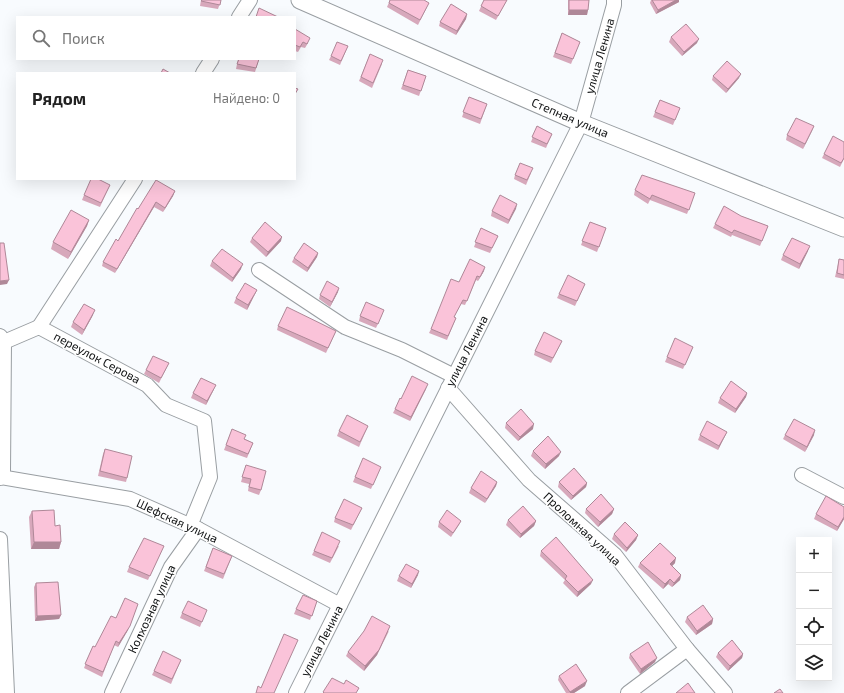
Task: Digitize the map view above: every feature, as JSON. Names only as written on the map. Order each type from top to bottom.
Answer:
[{"type":"main road","name":"Степная улица","points":[[308,2],[581,123],[844,228]]},
{"type":"street","points":[[240,16],[250,0]]},
{"type":"street","name":"улица Ленина","points":[[296,693],[581,123],[614,5],[614,0]]},
{"type":"street","points":[[204,72],[211,60]]},
{"type":"street","name":"переулок Серова","points":[[2,339],[39,327],[134,180]]},
{"type":"street","name":"Проломная улица","points":[[259,270],[345,327],[402,350],[451,382],[529,480],[615,555],[687,649],[725,693]]},
{"type":"street","name":"переулок Серова","points":[[39,327],[147,385],[166,405],[204,421],[210,477],[194,527]]},
{"type":"street","points":[[0,478],[3,472],[2,339]]},
{"type":"street","points":[[802,475],[844,497]]},
{"type":"street","name":"Шефская улица","points":[[0,478],[130,499],[194,527],[340,605]]},
{"type":"street","name":"Колхозная улица","points":[[112,693],[171,567],[194,527]]},
{"type":"street","points":[[0,539],[7,693]]},
{"type":"street","points":[[628,693],[687,649]]},
{"type":"building","points":[[221,0],[220,5],[201,1]]},
{"type":"building","points":[[390,0],[424,0],[429,3],[420,20],[389,3]]},
{"type":"building","points":[[484,0],[507,0],[498,16],[481,6]]},
{"type":"building","points":[[569,0],[589,0],[588,10],[569,10]]},
{"type":"building","points":[[652,0],[676,0],[658,10]]},
{"type":"building","points":[[451,4],[467,14],[457,31],[440,22]]},
{"type":"building","points":[[259,8],[276,16],[256,16]]},
{"type":"building","points":[[686,24],[699,39],[684,52],[671,37]]},
{"type":"building","points":[[296,30],[310,38],[307,44],[303,42],[300,47],[296,45]]},
{"type":"building","points":[[562,33],[580,42],[573,59],[555,53]]},
{"type":"building","points":[[337,42],[348,46],[341,61],[331,56]]},
{"type":"building","points":[[370,54],[383,60],[373,83],[361,77]]},
{"type":"building","points":[[239,60],[259,60],[256,68],[237,64]]},
{"type":"building","points":[[727,61],[741,74],[728,89],[713,76]]},
{"type":"building","points":[[163,69],[168,72],[162,72]]},
{"type":"building","points":[[408,70],[426,76],[421,91],[403,85]]},
{"type":"building","points":[[469,97],[487,104],[481,119],[463,112]]},
{"type":"building","points":[[660,100],[680,108],[675,120],[655,112]]},
{"type":"building","points":[[796,118],[814,126],[805,144],[787,135]]},
{"type":"building","points":[[537,126],[552,134],[547,144],[532,137]]},
{"type":"building","points":[[833,136],[844,142],[844,158],[841,163],[824,154]]},
{"type":"building","points":[[520,163],[533,168],[527,180],[515,175]]},
{"type":"building","points":[[642,175],[695,193],[689,210],[652,195],[650,199],[635,190]]},
{"type":"building","points":[[91,180],[100,180],[110,185],[101,203],[84,195]]},
{"type":"building","points":[[156,180],[175,191],[165,208],[156,202],[117,269],[103,262],[116,239],[118,241],[137,208],[138,209]]},
{"type":"building","points":[[500,195],[517,204],[509,220],[492,211]]},
{"type":"building","points":[[724,206],[741,216],[768,226],[762,241],[734,230],[732,233],[715,224]]},
{"type":"building","points":[[71,210],[89,220],[71,252],[53,242]]},
{"type":"building","points":[[265,222],[282,237],[268,252],[252,238]]},
{"type":"building","points":[[590,222],[606,228],[599,247],[582,241]]},
{"type":"building","points":[[481,228],[498,236],[492,248],[475,242]]},
{"type":"building","points":[[792,238],[810,246],[800,264],[783,255]]},
{"type":"building","points":[[0,243],[4,243],[9,280],[0,281]]},
{"type":"building","points":[[304,243],[318,253],[308,268],[294,258]]},
{"type":"building","points":[[222,249],[243,264],[233,278],[212,261]]},
{"type":"building","points":[[470,259],[485,267],[480,277],[477,276],[467,301],[463,300],[454,317],[456,318],[448,336],[431,329],[451,279],[459,282]]},
{"type":"building","points":[[839,259],[844,260],[844,275],[837,273]]},
{"type":"building","points":[[568,275],[585,284],[577,301],[559,294]]},
{"type":"building","points":[[327,281],[339,288],[332,302],[320,295]]},
{"type":"building","points":[[245,283],[257,290],[248,305],[236,298]]},
{"type":"building","points":[[366,302],[384,310],[378,324],[360,316]]},
{"type":"building","points":[[84,304],[95,310],[84,330],[73,322]]},
{"type":"building","points":[[287,307],[336,331],[328,348],[278,326]]},
{"type":"building","points":[[544,332],[562,341],[553,358],[535,351]]},
{"type":"building","points":[[675,338],[693,347],[685,365],[667,357]]},
{"type":"building","points":[[153,356],[169,363],[161,378],[146,370]]},
{"type":"building","points":[[412,376],[428,384],[411,417],[395,409]]},
{"type":"building","points":[[201,378],[216,385],[207,401],[193,393]]},
{"type":"building","points":[[731,381],[747,393],[736,409],[720,398]]},
{"type":"building","points":[[521,409],[534,424],[520,437],[506,423]]},
{"type":"building","points":[[347,415],[368,426],[360,442],[339,431]]},
{"type":"building","points":[[794,419],[815,430],[807,447],[785,435]]},
{"type":"building","points":[[707,421],[727,432],[719,446],[700,435]]},
{"type":"building","points":[[232,429],[246,435],[244,439],[253,443],[248,454],[226,445]]},
{"type":"building","points":[[548,436],[561,452],[546,464],[533,451]]},
{"type":"building","points":[[105,449],[132,456],[127,478],[100,471]]},
{"type":"building","points":[[363,458],[381,467],[373,485],[355,477]]},
{"type":"building","points":[[246,465],[266,471],[261,490],[249,487],[251,479],[242,477]]},
{"type":"building","points":[[574,468],[587,483],[573,496],[559,482]]},
{"type":"building","points":[[481,471],[497,482],[487,499],[471,488]]},
{"type":"building","points":[[601,494],[614,509],[600,522],[586,509]]},
{"type":"building","points":[[826,496],[844,507],[844,517],[838,527],[816,514]]},
{"type":"building","points":[[344,499],[362,508],[353,525],[335,518]]},
{"type":"building","points":[[523,506],[536,521],[521,534],[508,520]]},
{"type":"building","points":[[54,510],[55,526],[60,525],[61,542],[34,542],[32,511]]},
{"type":"building","points":[[447,510],[461,521],[453,533],[439,522]]},
{"type":"building","points":[[625,522],[638,535],[627,548],[614,534]]},
{"type":"building","points":[[322,532],[340,541],[332,558],[314,551]]},
{"type":"building","points":[[556,537],[593,580],[578,592],[565,579],[567,576],[541,551]]},
{"type":"building","points":[[144,538],[164,546],[150,576],[129,567]]},
{"type":"building","points":[[660,543],[676,558],[670,564],[681,575],[674,583],[670,579],[665,584],[640,563]]},
{"type":"building","points":[[213,548],[232,556],[224,574],[206,567]]},
{"type":"building","points":[[406,564],[419,571],[412,584],[399,576]]},
{"type":"building","points":[[58,582],[61,615],[37,616],[36,583]]},
{"type":"building","points":[[303,595],[317,601],[312,616],[296,609]]},
{"type":"building","points":[[125,598],[138,604],[130,626],[119,643],[116,641],[103,672],[85,664],[93,646],[95,647],[111,616],[116,618]]},
{"type":"building","points":[[188,601],[207,610],[202,622],[182,613]]},
{"type":"building","points":[[703,605],[713,619],[697,631],[687,617]]},
{"type":"building","points":[[372,616],[390,626],[379,650],[365,666],[348,652],[364,631]]},
{"type":"building","points":[[284,634],[298,640],[274,693],[256,693],[258,686],[261,688]]},
{"type":"building","points":[[732,640],[743,654],[730,666],[718,653]]},
{"type":"building","points":[[648,642],[657,658],[641,669],[630,654]]},
{"type":"building","points":[[163,651],[181,660],[172,679],[154,671]]},
{"type":"building","points":[[576,664],[587,681],[570,692],[559,676]]},
{"type":"building","points":[[332,678],[344,684],[346,680],[359,688],[356,693],[324,693],[323,692]]},
{"type":"building","points":[[688,683],[695,693],[676,693]]},
{"type":"building","points":[[780,689],[783,693],[774,693]]}]
